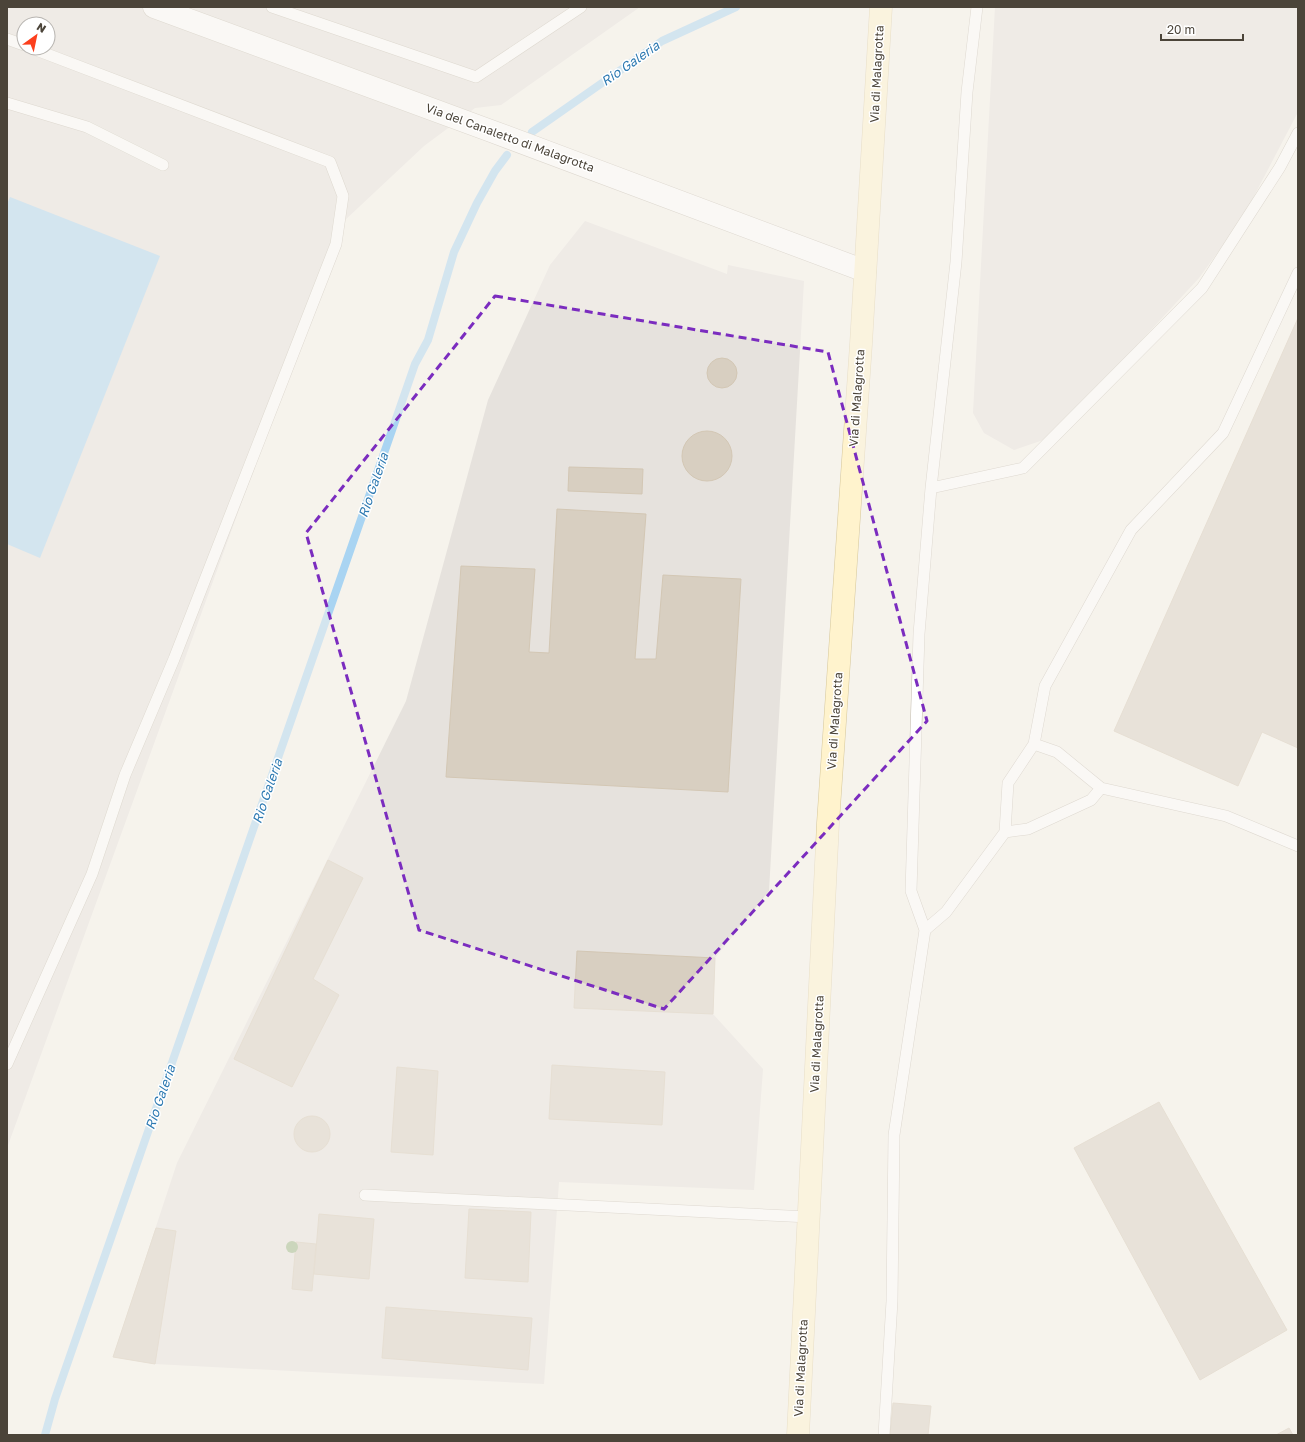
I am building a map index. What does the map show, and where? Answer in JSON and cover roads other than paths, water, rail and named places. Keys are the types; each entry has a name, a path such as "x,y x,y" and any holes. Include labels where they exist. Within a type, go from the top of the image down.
{"main road":[{"name":"Via di Malagrotta","path":"798,1435 828,823 881,7"}],"street":[{"name":"Via del Canaletto di Malagrotta","path":"154,7 865,271"}],"lane":[{"path":"272,7 476,78 580,7"},
{"path":"884,1435 892,1301 894,1135 925,930 911,891 919,634 932,488 956,262 967,92 977,7"},
{"path":"7,1064 92,874 125,775 174,659 336,244 342,196 330,162 52,56"},
{"path":"7,103 87,126 164,165"},
{"path":"932,488 1024,468 1202,288 1280,167 1298,133"},
{"path":"925,930 946,912 1005,832 1008,784 1034,744 1045,686 1131,530 1223,433 1298,273"},
{"path":"1034,744 1057,752 1101,788 1226,816 1298,846"},
{"path":"1005,832 1028,829 1035,826 1091,800 1101,788"},
{"path":"365,1195 809,1217"}],"water":[{"path":"10,197 160,256 40,558 7,544 7,204"}],"waterway":[{"name":"Rio Galeria","path":"532,132 662,41 736,7"},
{"name":"Rio Galeria","path":"45,1435 55,1399 415,364 428,340 454,252 477,203 495,171 507,155"}]}
